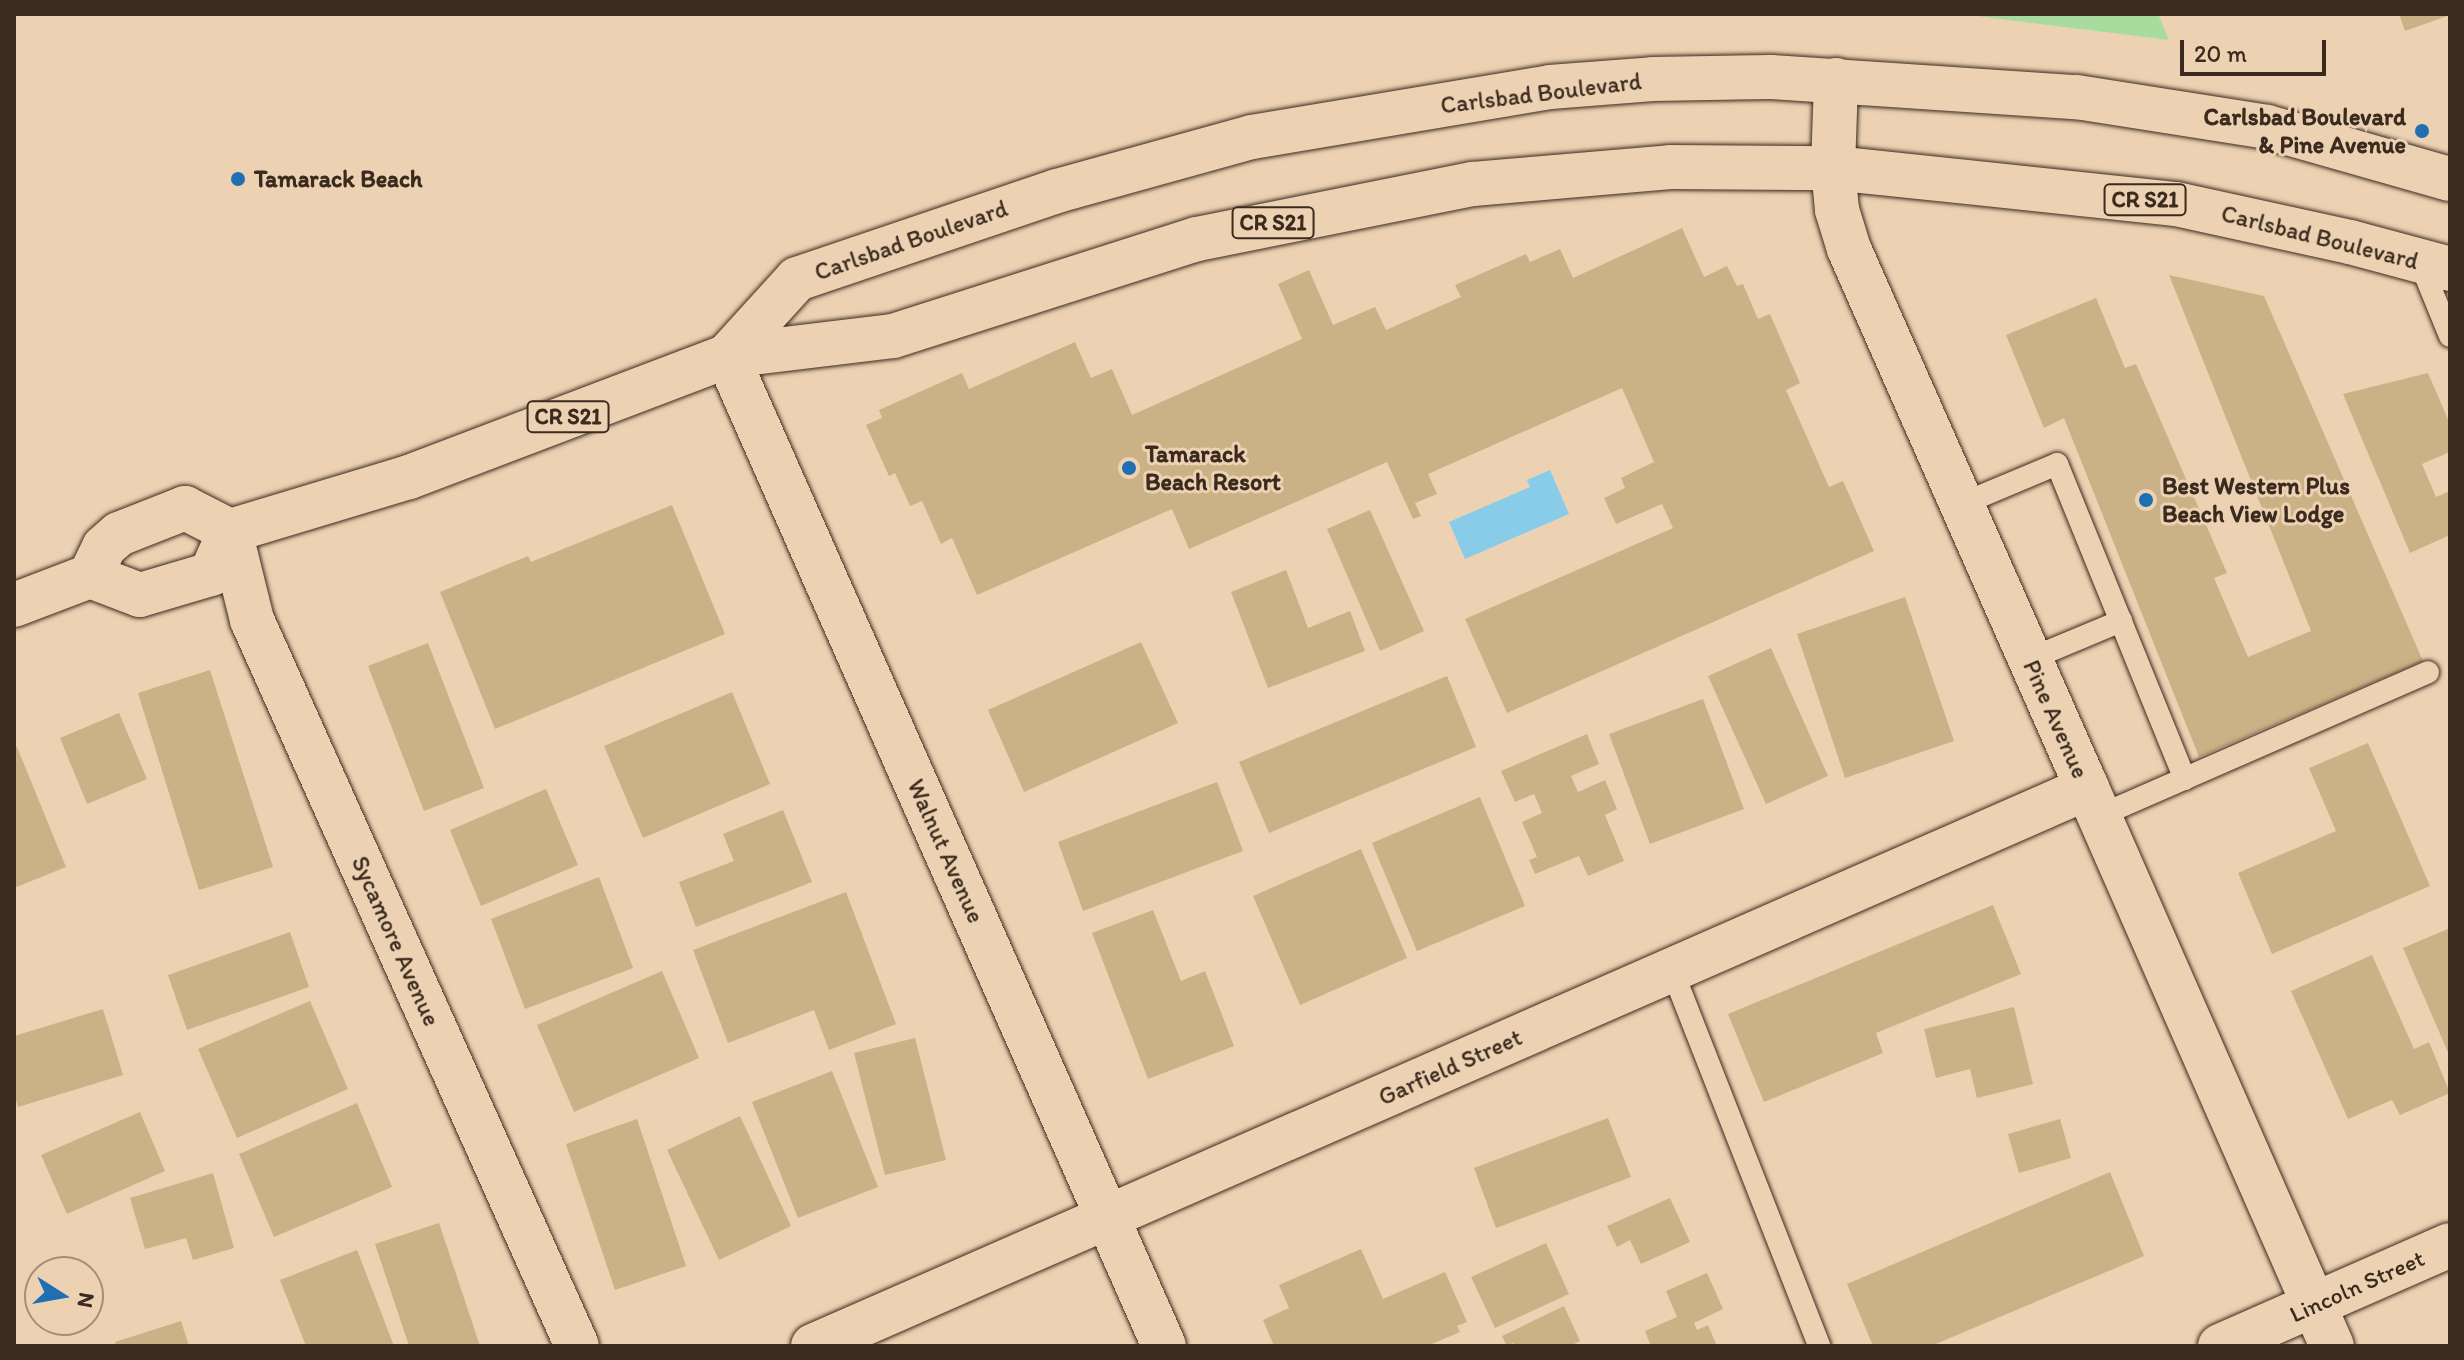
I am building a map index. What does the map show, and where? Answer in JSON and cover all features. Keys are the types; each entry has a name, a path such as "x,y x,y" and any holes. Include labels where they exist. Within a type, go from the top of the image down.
{"street":[{"name":"Carlsbad Boulevard","path":"727,356 797,279 1057,191 1252,137 1550,87 1653,79 1836,80 2002,90 2167,110 2267,127 2450,179"},
{"name":"Pine Avenue","path":"1836,80 1833,168 1837,210 1849,249 2332,1346"},
{"name":"Carlsbad Boulevard","path":"230,531 409,477 727,356 893,336 1197,239 1473,184 1670,167 1833,168 2176,204 2435,265"},
{"name":"Walnut Avenue","path":"727,356 1164,1346"},
{"path":"14,605 90,576 140,595 211,574 230,531 185,508 119,534 104,547 90,576"},
{"name":"Sycamore Avenue","path":"230,531 252,620 577,1346"},
{"name":"Garfield Street","path":"813,1346 1672,970 2093,802"},
{"name":"Lincoln Street","path":"2220,1346 2450,1245"}],"lane":[{"path":"2435,265 2450,336"},
{"path":"1962,504 2057,464 2185,779"},
{"path":"2030,659 2121,621"},
{"path":"2093,802 2185,779 2428,672"},
{"path":"1672,970 1819,1346"}],"green space":[{"path":"1961,14 2158,14 2169,40"}],"water":[{"path":"1550,470 1569,514 1465,559 1449,522 1530,487 1527,480"}],"building":[{"path":"2399,14 2450,14 2450,15 2405,31"},
{"name":"Tamarack Beach Resort","path":"1682,228 1704,277 1727,266 1737,286 1743,284 1758,319 1770,314 1800,383 1786,390 1829,487 1843,481 1874,551 1507,713 1465,619 1673,528 1662,504 1616,524 1604,498 1625,488 1621,478 1654,462 1622,388 1428,474 1437,494 1415,503 1421,516 1413,519 1387,462 1189,549 1172,509 977,595 952,538 941,544 922,501 910,506 895,473 889,476 866,425 882,418 879,410 962,373 969,389 1075,342 1091,378 1112,369 1132,415 1302,339 1278,284 1309,270 1333,325 1375,307 1386,330 1461,297 1455,285 1526,254 1530,262 1560,249 1573,278"},
{"name":"Best Western Plus Beach View Lodge","path":"2169,275 2264,296 2423,661 2199,757 2064,418 2044,428 2006,335 2096,298 2125,368 2136,364 2227,573 2214,578 2248,657 2311,631"},
{"path":"2428,373 2450,424 2450,452 2422,464 2436,497 2450,491 2450,535 2410,553 2343,394"},
{"path":"672,505 725,634 495,729 440,592 528,556 531,562"},
{"path":"1370,510 1424,631 1380,651 1327,529"},
{"path":"1286,570 1308,628 1350,611 1365,651 1268,688 1231,592"},
{"path":"1905,597 1954,741 1845,778 1797,634"},
{"path":"1141,642 1178,723 1024,792 988,710"},
{"path":"428,643 484,788 424,811 368,666"},
{"path":"1771,648 1828,776 1766,804 1708,676"},
{"path":"210,670 273,867 199,890 138,693"},
{"path":"1447,676 1476,747 1269,833 1239,762"},
{"path":"732,692 770,784 643,838 604,746"},
{"path":"1703,699 1744,809 1650,844 1609,734"},
{"path":"119,713 147,779 87,804 60,738"},
{"path":"1587,734 1599,764 1571,776 1578,792 1605,780 1617,809 1605,815 1624,861 1588,876 1579,856 1535,874 1529,860 1537,857 1522,822 1542,813 1534,794 1515,802 1501,771"},
{"path":"2368,743 2430,886 2272,954 2238,873 2336,831 2309,768"},
{"path":"17,747 66,867 14,888 14,749"},
{"path":"1217,782 1243,851 1083,911 1058,842"},
{"path":"546,789 578,865 481,906 450,830"},
{"path":"1480,797 1525,906 1417,951 1372,843"},
{"path":"783,810 812,882 696,927 679,882 734,861 723,834"},
{"path":"1361,849 1407,958 1300,1005 1253,896"},
{"path":"599,877 633,968 525,1009 491,919"},
{"path":"846,892 896,1024 829,1050 814,1010 728,1043 693,950"},
{"path":"1993,905 2021,974 1876,1033 1883,1053 1764,1102 1728,1014"},
{"path":"1153,910 1181,981 1205,971 1234,1046 1148,1079 1092,933"},
{"path":"2450,928 2450,1057 2403,948"},
{"path":"290,932 309,987 187,1030 168,975"},
{"path":"2372,955 2414,1049 2429,1042 2450,1093 2400,1115 2392,1100 2348,1119 2291,991"},
{"path":"662,971 699,1058 574,1112 537,1025"},
{"path":"310,1001 348,1089 237,1138 198,1049"},
{"path":"2014,1007 2033,1084 1977,1098 1970,1069 1936,1078 1924,1029"},
{"path":"103,1009 123,1075 18,1107 14,1093 14,1036"},
{"path":"915,1038 946,1160 885,1175 854,1053"},
{"path":"832,1071 878,1187 798,1218 752,1102"},
{"path":"357,1103 392,1187 274,1237 239,1154"},
{"path":"140,1112 165,1171 67,1214 41,1155"},
{"path":"740,1116 791,1226 719,1260 667,1150"},
{"path":"1608,1118 1631,1177 1496,1228 1474,1168"},
{"path":"637,1119 686,1266 615,1290 566,1144"},
{"path":"2060,1119 2071,1158 2019,1173 2008,1134"},
{"path":"2110,1172 2144,1256 1931,1346 1873,1346 1847,1284"},
{"path":"213,1173 234,1248 193,1260 186,1238 145,1249 130,1198"},
{"path":"1670,1198 1690,1242 1641,1264 1630,1240 1617,1247 1607,1226"},
{"path":"439,1223 480,1346 409,1346 375,1244"},
{"path":"1546,1243 1569,1294 1495,1328 1471,1277"},
{"path":"1361,1249 1383,1299 1445,1272 1467,1322 1457,1326 1460,1332 1427,1346 1274,1346 1263,1320 1289,1308 1279,1285"},
{"path":"357,1250 394,1346 306,1346 280,1280"},
{"path":"1707,1273 1723,1309 1694,1323 1697,1330 1708,1325 1717,1346 1651,1346 1645,1331 1677,1317 1666,1291"},
{"path":"1564,1306 1580,1341 1570,1346 1515,1346 1513,1343 1507,1346 1502,1336"},
{"path":"181,1321 189,1346 116,1346 115,1342"}],"place":[{"name":"Carlsbad Boulevard & Pine Avenue","path":"2422,131"},
{"name":"Tamarack Beach","path":"238,179"},
{"name":"Tamarack Beach Resort","path":"1129,468"},
{"name":"Best Western Plus Beach View Lodge","path":"2146,500"}]}
